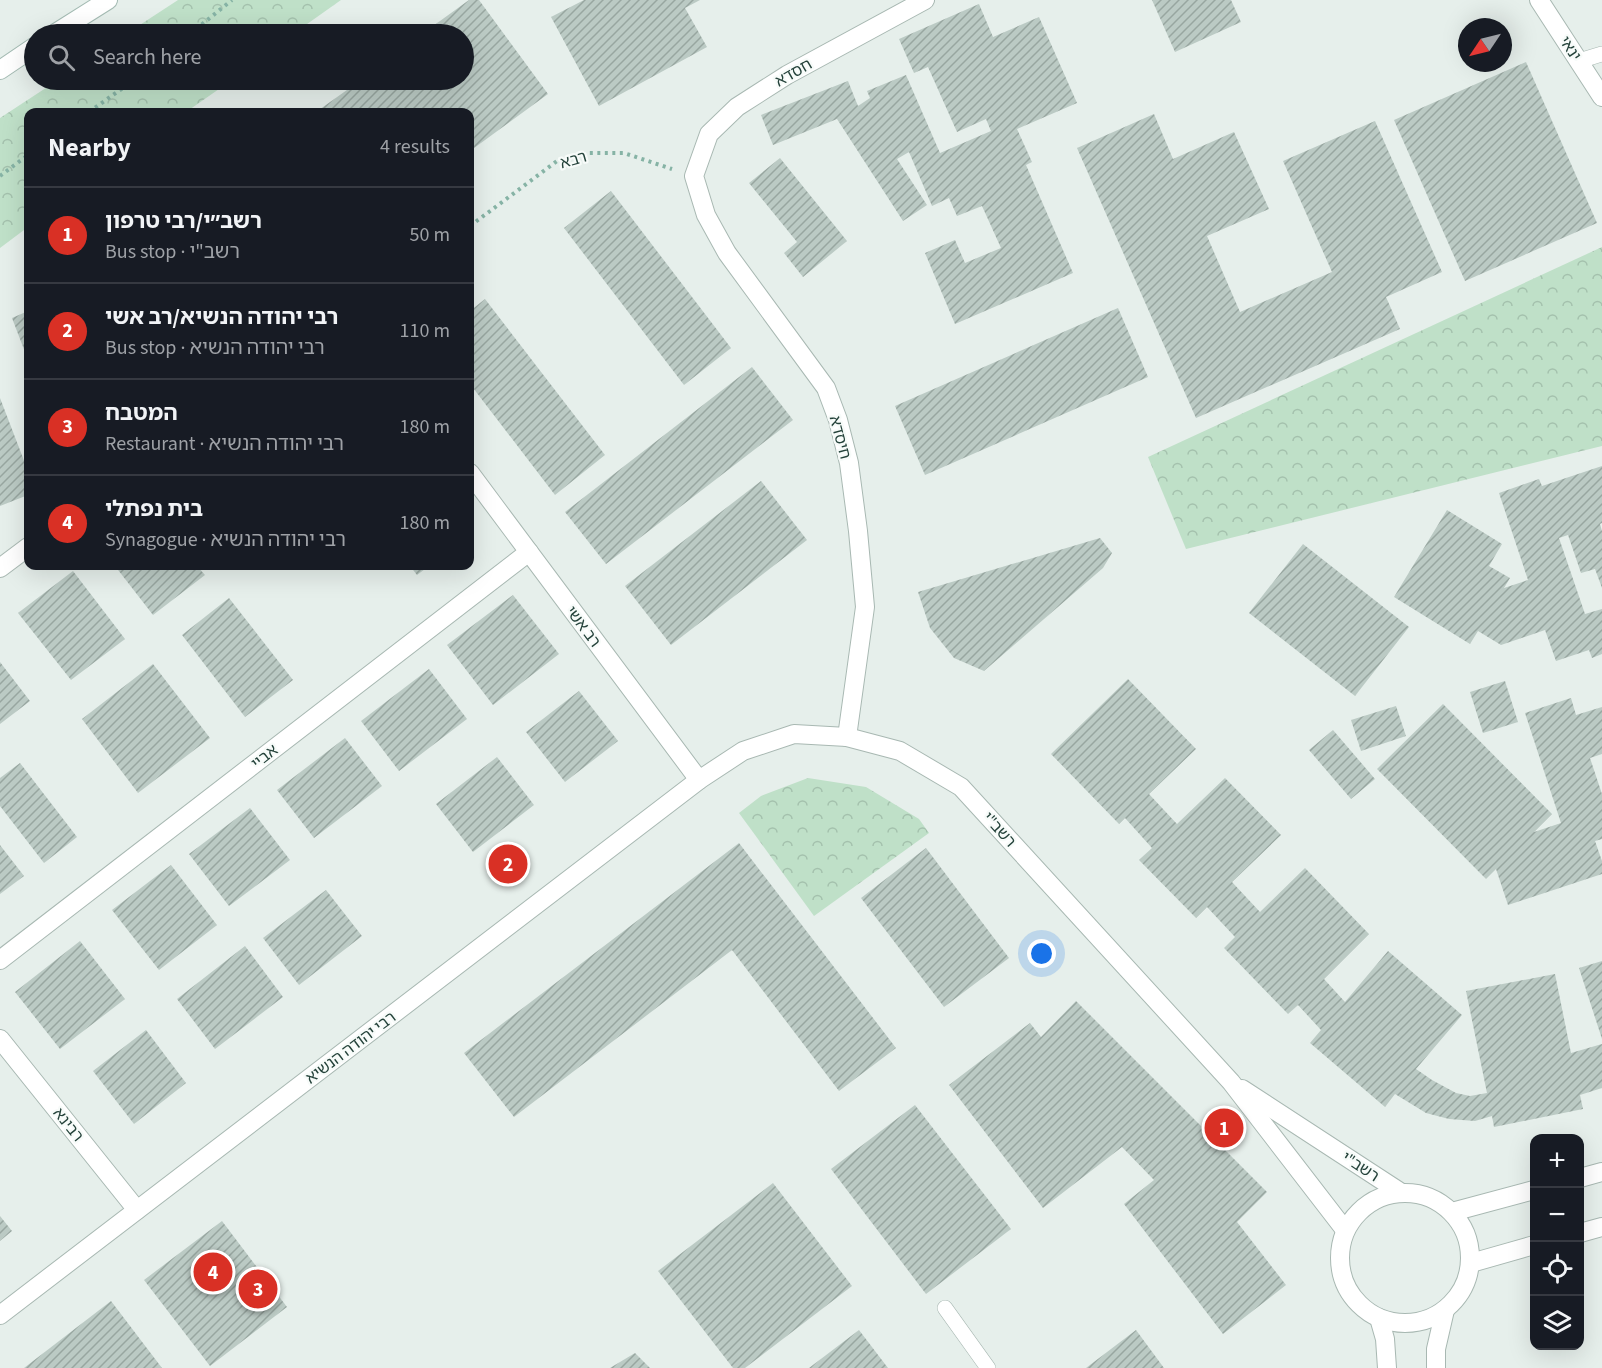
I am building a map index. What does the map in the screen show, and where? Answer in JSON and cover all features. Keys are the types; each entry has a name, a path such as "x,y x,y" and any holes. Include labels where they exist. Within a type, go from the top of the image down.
{"street":[{"path":"70,24 108,0"},
{"name":"חסדא","path":"694,176 709,134 737,107 787,75 925,0"},
{"name":"ינאי","path":"1539,0 1602,97"},
{"path":"0,70 24,54"},
{"name":"חיסדא","path":"694,176 706,215 727,253 826,388 838,420 849,463 865,607 847,737"},
{"name":"רב אשי","path":"474,478 699,780"},
{"path":"0,568 24,550"},
{"name":"אביי","path":"0,960 529,552"},
{"name":"רשב\"י","path":"699,780 743,751 795,734 847,737 900,751 961,787 1230,1082 1345,1230"},
{"name":"רבי יהודה הנשיא","path":"0,1315 699,780"},
{"name":"רבינא","path":"0,1039 137,1210"},
{"name":"רשב\"י","path":"1230,1082 1400,1192"},
{"path":"1584,1177 1602,1172"},
{"path":"1452,1212 1530,1191"},
{"path":"1400,1192 1419,1194 1436,1200 1452,1212 1463,1226 1469,1244 1471,1263 1467,1281 1458,1297 1445,1310 1415,1323 1396,1323 1379,1318 1362,1306 1349,1291 1341,1271 1340,1251 1345,1230 1354,1216 1367,1204 1383,1196 1400,1192"},
{"path":"1584,1232 1602,1227"},
{"path":"1471,1263 1530,1246"},
{"path":"1436,1368 1436,1349 1445,1310"},
{"path":"1379,1318 1385,1339 1388,1368"}],"lane":[{"path":"1579,61 1602,54"},
{"path":"945,1308 988,1368"}],"path":[{"path":"202,24 232,0"},
{"path":"94,108 120,90"},
{"name":"רבא","path":"474,223 557,161 586,153 624,153 694,176"},
{"path":"0,176 24,158"}],"green space":[{"path":"178,0 341,0 307,24 141,24"},
{"path":"43,90 218,90 192,108 24,108 24,230 0,248 0,118"},
{"path":"1602,247 1602,446 1186,549 1148,457"},
{"path":"808,778 866,787 919,819 929,833 814,916 739,813 761,796"}],"building":[{"path":"469,0 479,0 548,94 474,148 474,108 322,108 347,90 474,90 474,24 436,24"},
{"path":"584,0 700,0 685,8 707,47 599,106 551,17"},
{"path":"1152,0 1231,0 1241,22 1175,52"},
{"path":"979,4 993,37 1039,17 1077,103 1017,129 1032,162 1026,165 1073,273 955,324 925,253 955,240 965,263 1001,248 982,206 957,216 949,198 932,206 909,152 897,159 927,205 903,221 837,119 773,145 761,115 848,81 858,106 870,98 867,91 906,75 940,153 991,131 986,119 957,132 928,67 914,73 899,39"},
{"path":"1526,62 1597,223 1465,281 1394,120 1503,72 1512,72 1512,68"},
{"path":"1154,114 1173,159 1234,132 1269,209 1207,236 1240,312 1332,272 1283,161 1375,121 1442,272 1386,297 1400,329 1196,418 1077,148"},
{"path":"780,158 847,241 803,277 784,253 797,242 749,183"},
{"path":"611,191 731,348 684,385 564,228"},
{"path":"485,299 605,455 555,495 474,389 474,308"},
{"path":"1118,308 1148,377 925,475 895,406"},
{"path":"24,313 24,350 12,318"},
{"path":"752,367 793,420 606,564 565,512"},
{"path":"0,398 24,461 24,497 0,506"},
{"path":"1602,466 1602,523 1600,524 1602,588 1595,569 1581,573 1568,535 1559,538 1585,614 1602,609 1602,654 1592,658 1589,650 1556,661 1545,630 1501,645 1478,631 1470,644 1394,597 1447,510 1502,544 1489,566 1510,578 1504,588 1528,580 1499,493 1539,479 1542,486"},
{"path":"761,481 807,540 671,645 625,586"},
{"path":"1100,538 1112,553 1103,568 984,671 954,658 930,628 918,592"},
{"path":"1303,544 1409,627 1355,696 1249,613"},
{"path":"118,570 201,570 205,575 153,615"},
{"path":"413,570 424,570 417,575"},
{"path":"73,571 125,639 71,680 18,613"},
{"path":"513,595 559,654 493,705 447,645"},
{"path":"229,598 293,680 245,717 182,635"},
{"path":"0,662 30,701 0,724"},
{"path":"153,664 210,738 138,793 82,719"},
{"path":"429,669 467,719 399,771 361,721"},
{"path":"1128,679 1196,749 1149,794 1177,824 1225,778 1281,835 1232,882 1260,912 1305,868 1369,934 1324,979 1345,1002 1388,951 1462,1015 1416,1069 1456,1093 1470,1096 1487,1093 1466,991 1555,974 1571,1053 1602,1044 1602,1088 1580,1095 1583,1109 1494,1127 1492,1116 1475,1121 1449,1119 1426,1113 1395,1094 1385,1107 1310,1043 1321,1030 1298,1005 1288,1014 1224,948 1235,937 1207,907 1196,918 1139,860 1152,848 1125,818 1119,824 1051,754"},
{"path":"1505,681 1518,722 1483,733 1470,692"},
{"path":"579,691 618,741 565,782 526,732"},
{"path":"1571,698 1576,715 1602,707 1602,754 1590,758 1602,794 1602,839 1595,841 1602,861 1602,874 1508,905 1496,869 1486,879 1377,769 1443,704 1552,814 1534,832 1561,823 1525,713"},
{"path":"1396,706 1406,736 1361,751 1351,720"},
{"path":"1333,730 1375,779 1351,799 1309,750"},
{"path":"345,738 382,786 314,838 277,790"},
{"path":"497,757 534,805 473,852 436,804"},
{"path":"20,763 77,837 44,863 0,806 0,778"},
{"path":"250,808 290,860 229,906 189,854"},
{"path":"739,843 896,1048 839,1091 732,950 514,1117 464,1053"},
{"path":"0,845 24,876 0,894"},
{"path":"926,848 1009,958 944,1007 861,898"},
{"path":"171,865 217,925 159,970 112,910"},
{"path":"326,890 362,936 299,985 263,938"},
{"path":"80,941 125,999 60,1049 15,992"},
{"path":"245,946 283,997 215,1049 177,999"},
{"path":"1602,961 1602,1039 1579,968"},
{"path":"1076,1001 1267,1192 1237,1222 1286,1285 1223,1334 1124,1204 1154,1180 1122,1147 1043,1208 949,1085 1030,1023 1041,1037"},
{"path":"146,1030 186,1083 134,1124 93,1071"},
{"path":"915,1105 1011,1229 926,1294 831,1169"},
{"path":"773,1183 852,1286 745,1368 733,1368 658,1271"},
{"path":"0,1216 12,1231 0,1241"},
{"path":"222,1221 287,1307 210,1366 144,1280"},
{"path":"111,1301 162,1368 24,1368"},
{"path":"859,1330 888,1368 809,1368"},
{"path":"1136,1330 1164,1368 1086,1368"},
{"path":"635,1353 650,1368 610,1368"}],"place":[{"name":"רבי יהודה הנשיא/רב אשי","path":"508,864"},
{"name":"רשב״י/רבי טרפון","path":"1224,1128"},
{"name":"בית נפתלי","path":"213,1272"},
{"name":"המטבח","path":"258,1289"}]}
